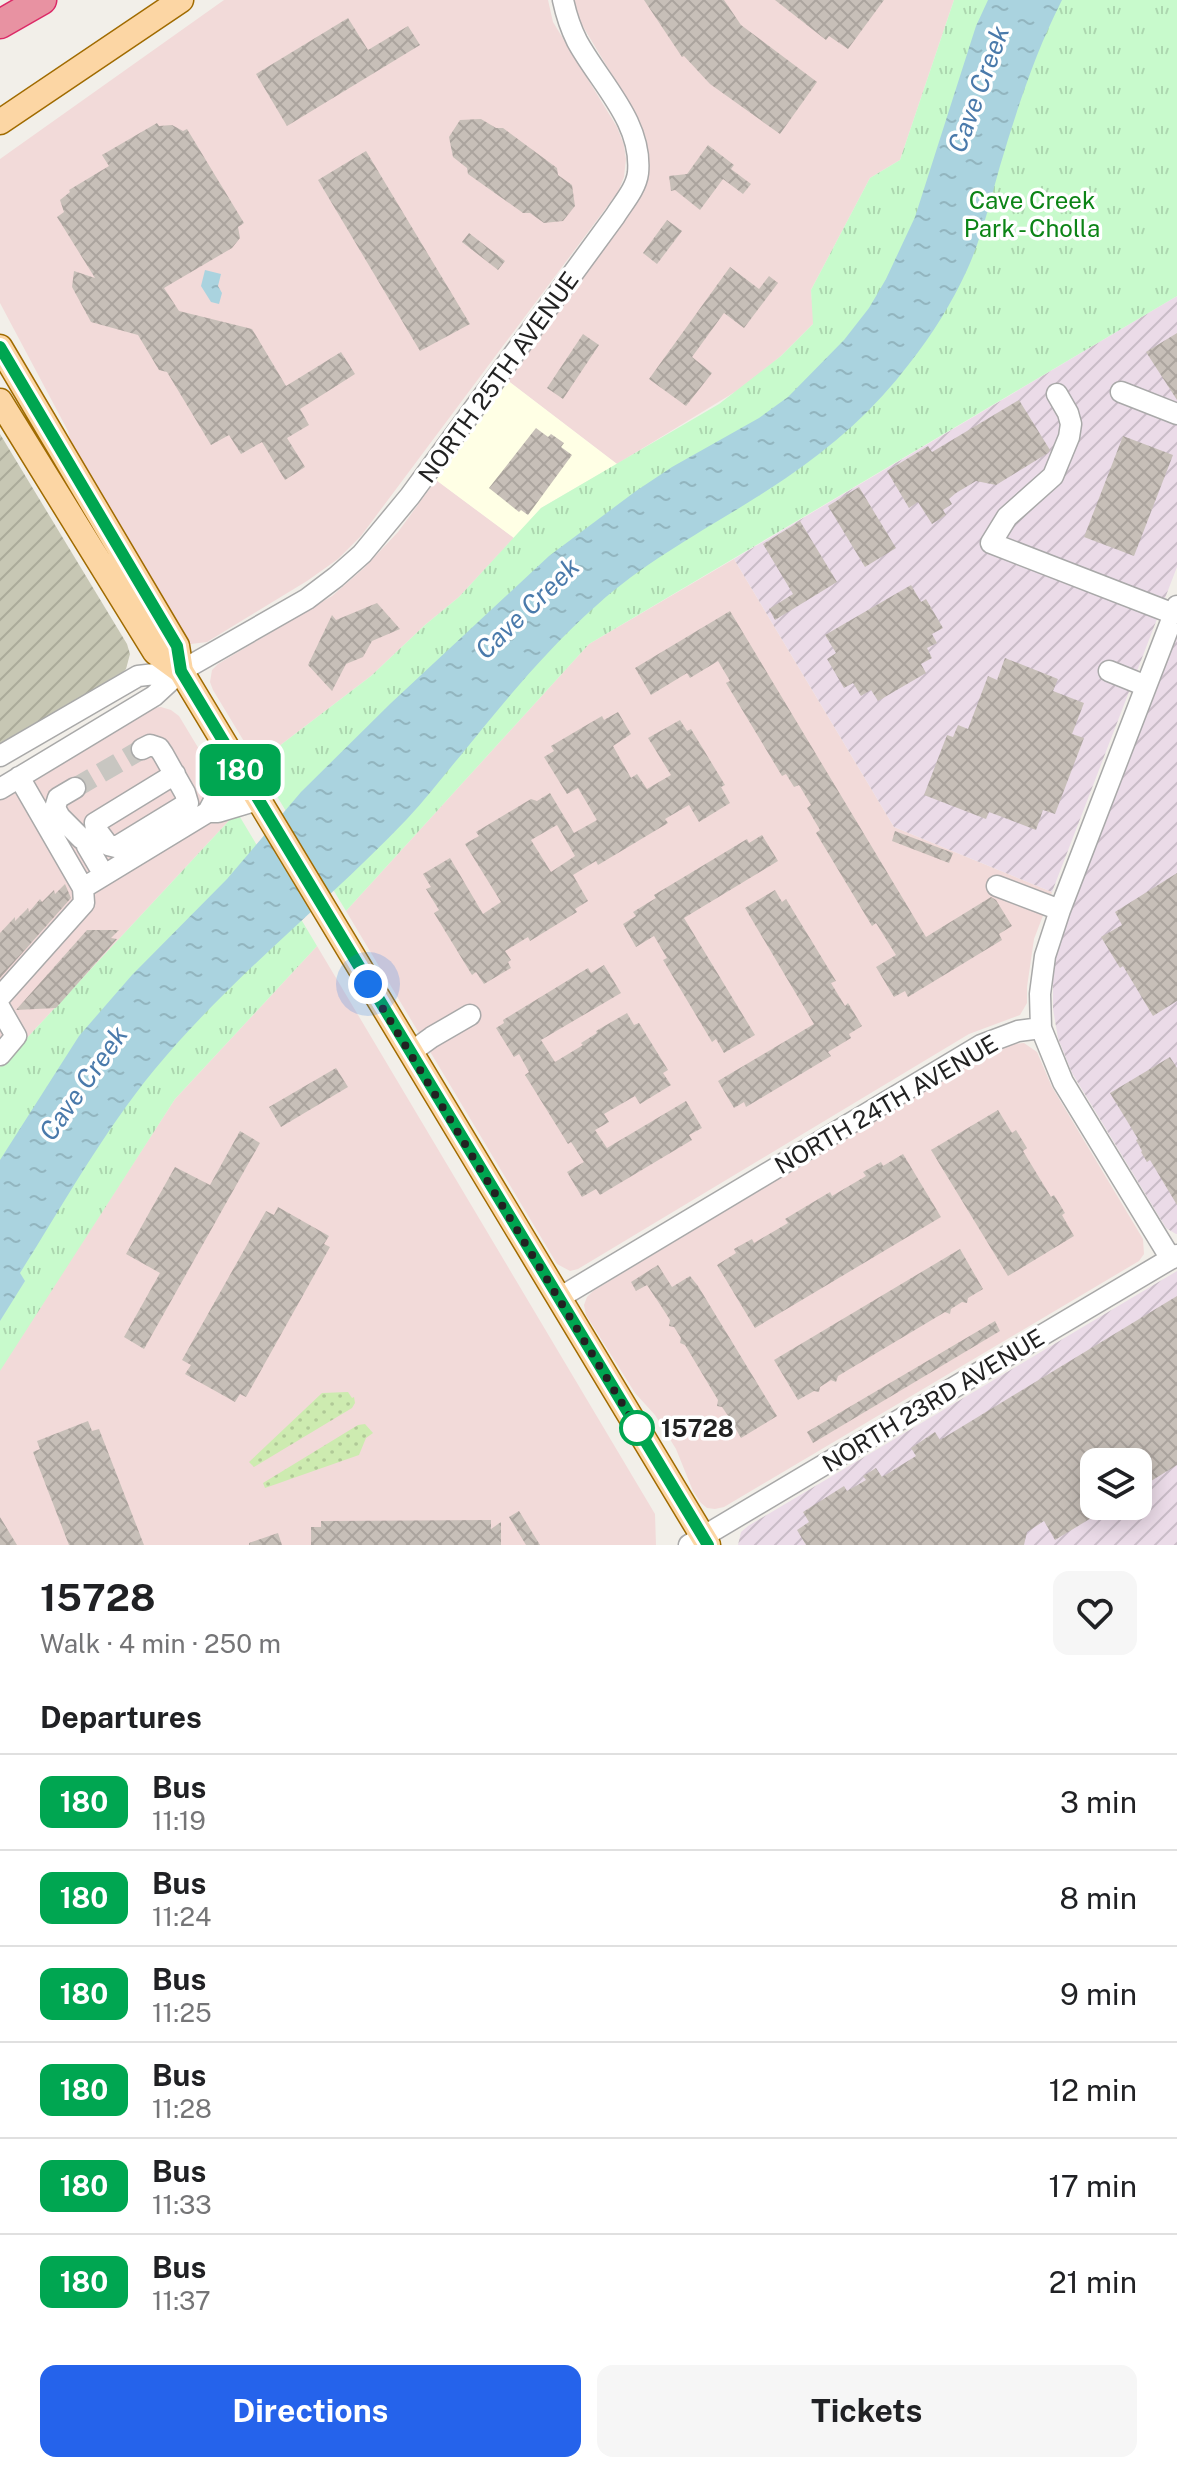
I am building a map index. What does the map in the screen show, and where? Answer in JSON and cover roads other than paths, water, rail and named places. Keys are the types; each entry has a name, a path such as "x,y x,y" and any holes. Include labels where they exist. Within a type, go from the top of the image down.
{"highway":[{"path":"0,8 13,0"},
{"path":"0,24 42,0"}],"main road":[{"path":"0,122 181,0"},
{"path":"0,347 177,646 181,671 559,1298 700,1542"},
{"path":"0,401 155,652 181,671"}],"street":[{"name":"NORTH 25TH AVENUE","path":"0,789 154,696 181,671 307,599 336,577 362,554 395,516 489,390 633,187 638,173 637,154 628,122 577,41 567,20 563,0"},
{"path":"1121,392 1177,414"},
{"path":"1057,394 1071,424 1053,476 1007,517 991,543 1175,610 1045,956 1040,994 1041,1028 1063,1082 1174,1257"},
{"name":"NORTH 25TH AVENUE","path":"0,756 138,676 181,671"},
{"path":"1109,671 1146,686"},
{"path":"0,997 84,903 99,878 162,830 188,803 159,748 150,745 142,749"},
{"path":"208,812 235,761"},
{"path":"175,774 95,823 103,839 112,847 208,812 262,808"},
{"path":"19,777 99,878"},
{"path":"75,788 55,802 57,814 85,843 99,878"},
{"path":"997,886 1060,910"},
{"path":"0,1008 16,1036 0,1055"},
{"path":"410,1053 470,1015"},
{"name":"NORTH 24TH AVENUE","path":"559,1298 981,1045 1018,1031 1041,1028"},
{"name":"NORTH 23RD AVENUE","path":"700,1542 1174,1257"}],"water":[{"name":"Cave Creek","path":"988,0 1062,0 1020,102 972,257 948,307 917,353 868,411 820,453 762,494 642,569 578,622 526,677 407,819 214,1004 155,1069 101,1143 20,1273 25,1281 0,1321 0,1160 79,1036 132,975 227,879 301,792 391,703 549,556 672,467 759,418 788,397 844,340 869,308 886,279 915,217 976,26"},
{"path":"205,270 221,274 219,304 211,302 201,286"}],"tunnel":[{"path":"75,788 142,749"}],"place":[{"name":"15728","path":"637,1428"}],"park label":[{"name":"Cave Creek Park - Cholla","path":"1032,214"}]}
